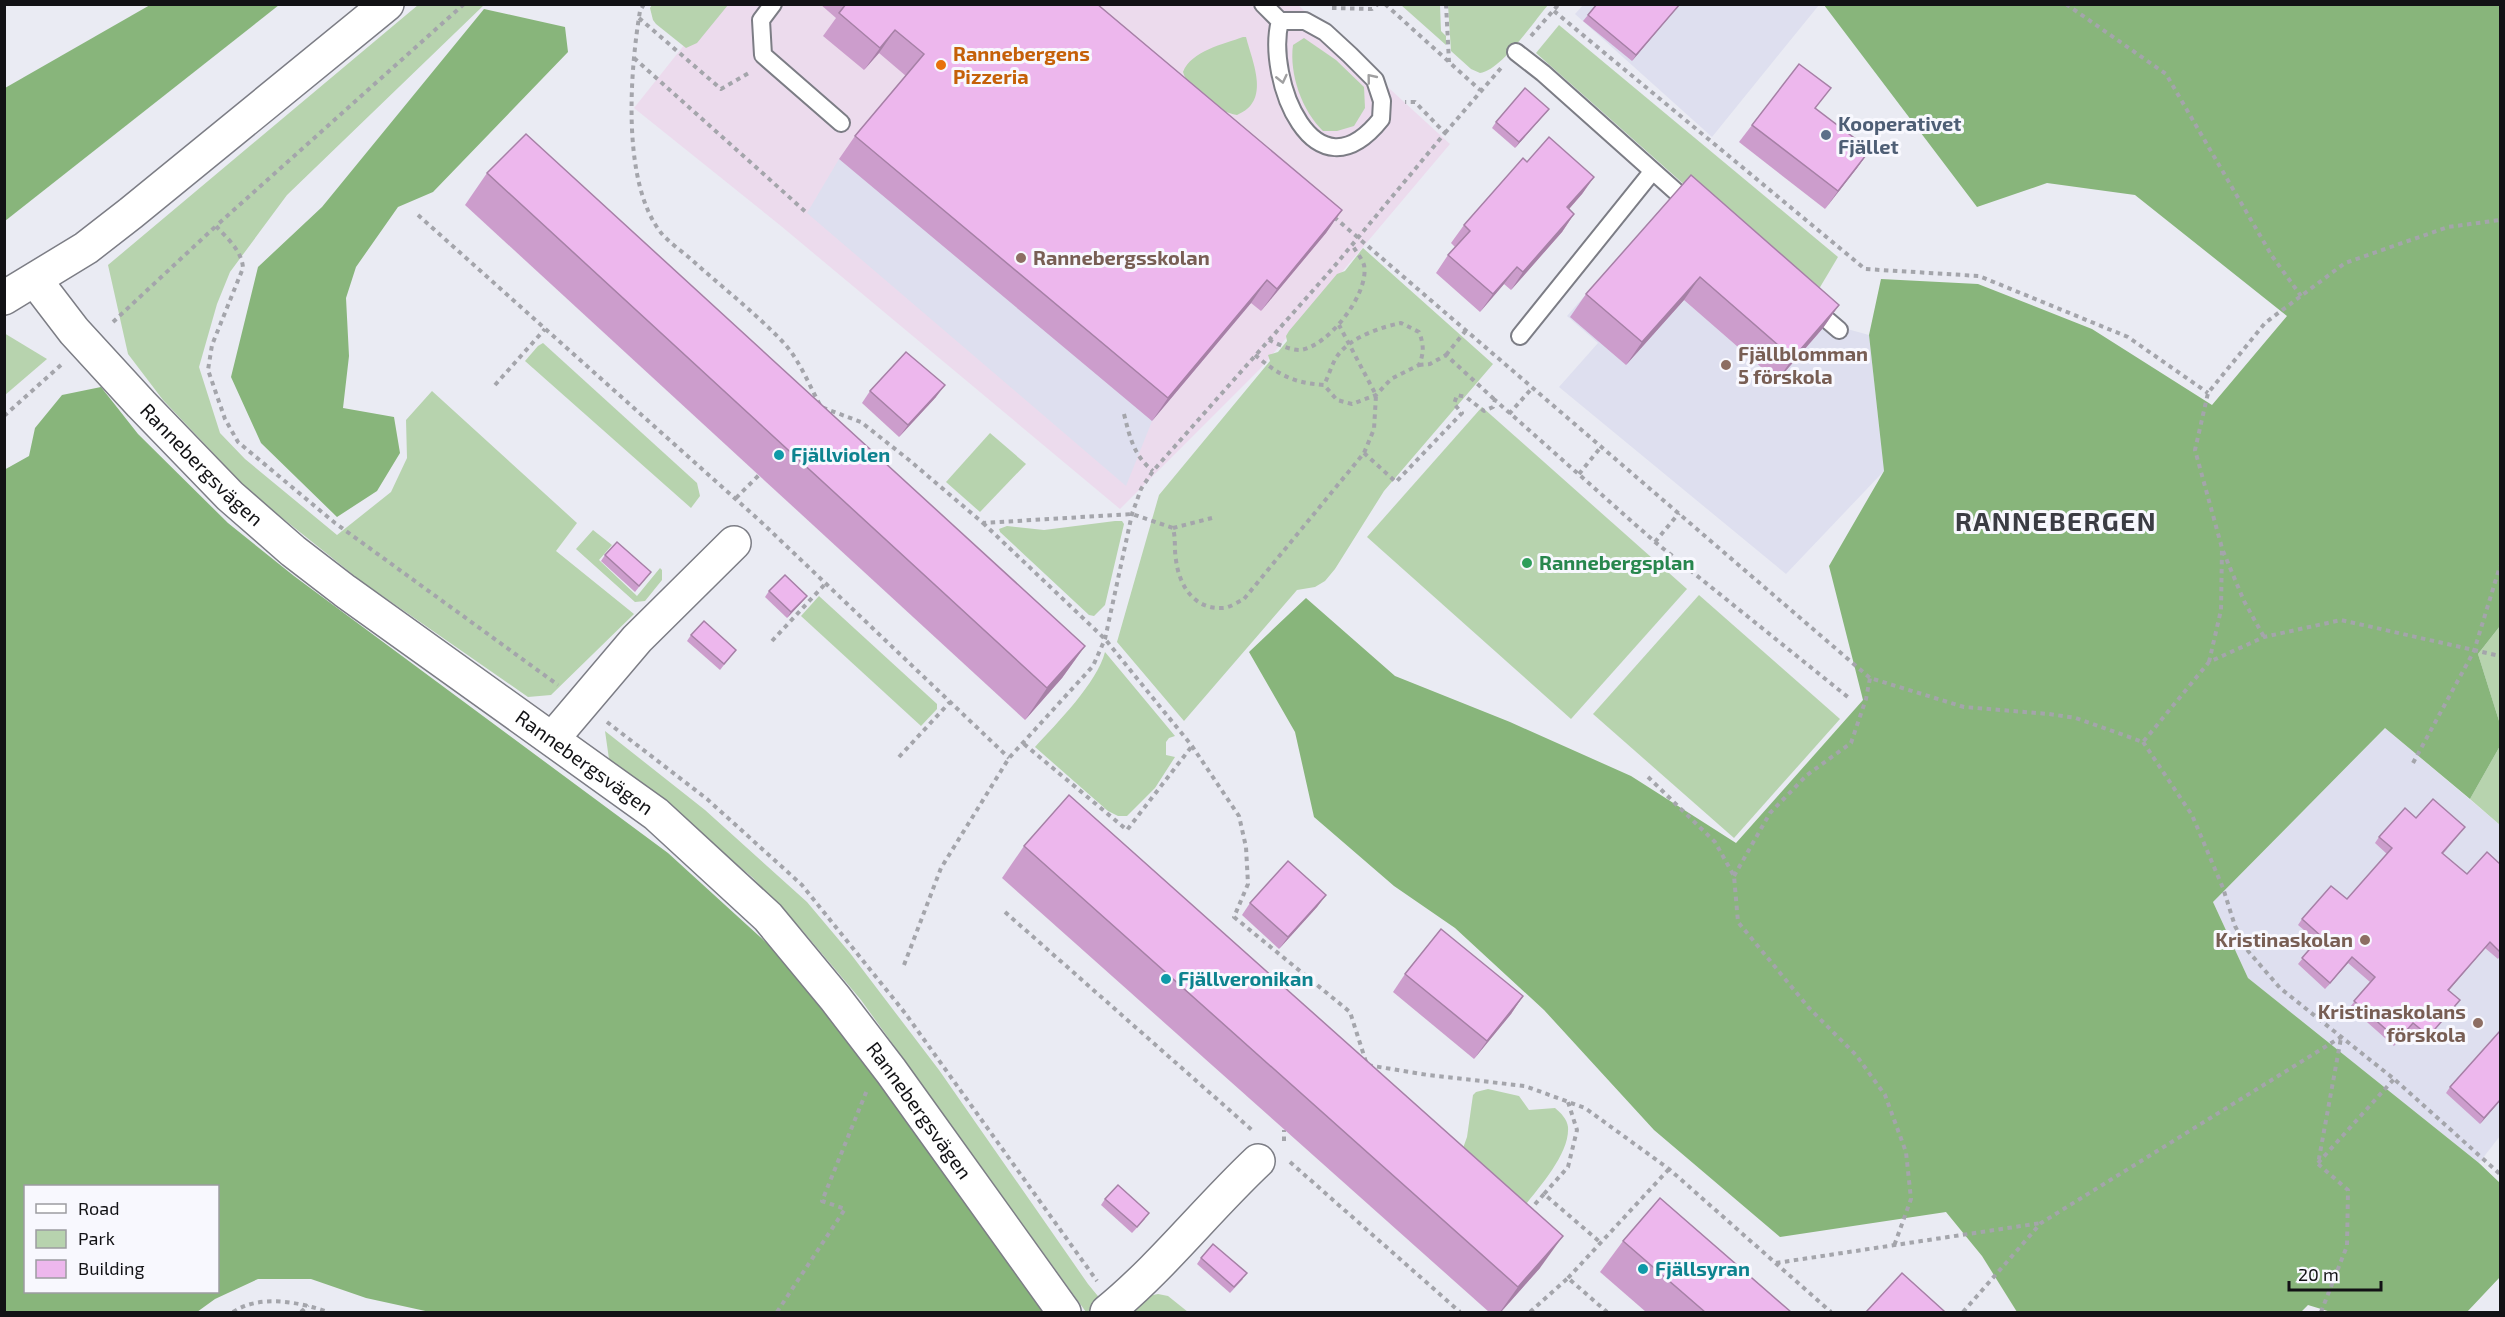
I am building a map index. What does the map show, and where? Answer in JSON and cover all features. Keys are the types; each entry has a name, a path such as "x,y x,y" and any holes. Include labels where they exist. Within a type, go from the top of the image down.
{"street":[{"path":"4,298 86,248 387,4"},
{"name":"Rannebergsvägen","path":"34,280 68,324 141,404 248,512 293,551 345,591 656,814 768,918 835,998 891,1071 1064,1312"},
{"path":"553,738 637,639 734,543"},
{"path":"1107,1312 1162,1262 1265,1150"}],"lane":[{"path":"773,4 761,20 763,55 841,123"},
{"path":"1263,4 1280,21 1305,21 1325,32 1375,80 1382,101 1381,119 1359,142 1340,149 1322,145 1309,136 1297,119 1283,85 1275,46 1280,21"},
{"path":"1516,52 1543,73 1652,172 1706,217"},
{"path":"1520,336 1652,172"},
{"path":"1803,300 1839,330"}],"path":[{"path":"113,322 216,226 464,4"},
{"path":"644,4 639,18 633,58 631,102 637,170 646,204 662,233 783,342 802,370 821,407 861,422 909,460 983,523 1105,639 1192,746 1239,816 1246,847 1248,884 1234,917 1350,1012 1367,1065"},
{"path":"1305,21 1328,8 1372,9 1378,4"},
{"path":"1385,4 1480,90"},
{"path":"1446,4 1449,62"},
{"path":"2066,4 2166,75 2272,256 2301,296"},
{"path":"1554,11 1865,269 1979,276 2128,337 2208,393"},
{"path":"639,18 721,89 770,61"},
{"path":"633,58 807,213"},
{"path":"904,965 941,868 1009,758 1093,666 1105,639 1132,514 1141,489 1153,471 1353,245 1445,133 1415,102 1382,101"},
{"path":"1330,213 1870,678 1964,707 2076,718 2143,742 2192,815 2223,888 2235,926 2248,951 2280,988 2394,1079 2500,1174"},
{"path":"417,215 736,498 1009,758"},
{"path":"2264,637 2244,601 2222,548 2195,450 2208,393 2265,323 2345,263 2448,227 2500,220"},
{"path":"216,226 235,247 242,260 243,268 212,345 208,370 225,419 238,442 335,523"},
{"path":"1269,340 1291,349 1307,348 1339,325 1355,302 1364,280 1364,265 1353,245"},
{"path":"1324,385 1338,355 1350,343 1376,330 1401,323 1419,332 1424,355 1419,365"},
{"path":"1173,528 1179,578 1190,597 1204,606 1224,608 1244,599 1364,453 1374,429 1376,395 1339,325"},
{"path":"495,385 545,329"},
{"path":"1255,355 1286,377 1305,384 1324,385 1337,400 1352,404 1376,395 1391,379 1419,365 1430,364 1446,355 1467,329"},
{"path":"1446,355 1509,414 1655,542 1849,698"},
{"path":"4,416 62,363"},
{"path":"1509,414 1533,387"},
{"path":"1364,453 1396,482 1462,414 1454,404 1457,395 1466,397 1484,411 1493,407 1495,400"},
{"path":"815,414 821,407"},
{"path":"1124,414 1133,449 1142,462 1153,471"},
{"path":"1579,474 1601,447"},
{"path":"736,498 759,475"},
{"path":"1655,542 1679,513"},
{"path":"983,523 1132,514 1173,528 1212,518"},
{"path":"2209,662 2221,610 2222,548"},
{"path":"2413,763 2474,651 2500,566"},
{"path":"772,641 826,583"},
{"path":"2143,742 2209,662 2264,637 2341,620 2500,657"},
{"path":"1734,876 1770,813 1807,775 1851,743 1866,699 1870,678"},
{"path":"899,757 950,702"},
{"path":"1024,744 1127,830 1192,746"},
{"path":"1648,777 1715,842 1734,876 1738,922 1809,1008 1856,1055 1885,1095 1906,1152 1911,1199 1894,1246"},
{"path":"1005,912 1265,1150 1460,1312"},
{"path":"2318,1164 2341,1037"},
{"path":"1963,1312 2041,1223 2341,1037"},
{"path":"1358,1069 1367,1065 1428,1075 1526,1086 1586,1107 1669,1169 1831,1312"},
{"path":"2318,1164 2394,1079"},
{"path":"777,1312 845,1209 822,1201 866,1092"},
{"path":"1524,1217 1568,1167 1577,1130 1568,1101"},
{"path":"2318,1164 2348,1190 2346,1246 2321,1312"},
{"path":"1530,1312 1568,1278 1669,1169"},
{"path":"1544,1194 1601,1243"},
{"path":"1775,1263 2041,1223"},
{"path":"1568,1278 1607,1312"},
{"path":"233,1312 239,1308 277,1300 308,1305 328,1312"},
{"path":"301,1312 308,1305"}],"shaded area":[{"path":"1297,4 1450,144 1260,369 1120,509 781,226 634,108 716,5"},
{"path":"1584,4 1819,5 1712,137 1575,14"},
{"name":"Rannebergsskolan","path":"908,77 1251,303 1152,421 1126,486 807,213 839,159"},
{"name":"Fjällblomman 5 förskola","path":"1674,194 1829,324 1869,335 1884,471 1786,574 1559,387 1598,343 1567,316"},
{"name":"Kristinaskolan","path":"2385,728 2500,825 2500,1136 2479,1163 2248,978 2213,902"}],"green space":[{"path":"652,4 728,5 697,43 686,48 656,24 650,8"},
{"path":"150,5 279,5 5,221 5,88"},
{"path":"418,5 484,5 287,195 230,272 217,304 199,367 220,433 245,459 337,535 391,492 407,458 406,420 432,391 577,523 556,551 634,614 551,695 528,697 361,581 251,493 163,400 128,354 108,265"},
{"path":"1401,5 1440,5 1441,31 1446,36 1446,45"},
{"path":"1448,5 1548,5 1498,64 1480,73 1471,69 1451,51"},
{"path":"1824,5 2500,5 2500,626 2478,654 2500,724 2500,746 2470,799 2385,728 2213,902 2248,978 2479,1163 2500,1183 2500,1277 2467,1312 2331,1312 2308,1305 2301,1312 2017,1312 1982,1256 1946,1212 1780,1237 1654,1130 1544,1010 1455,928 1394,886 1314,817 1295,732 1249,652 1306,598 1395,676 1510,722 1631,776 1736,843 1863,700 1829,566 1884,471 1869,335 1881,279 1978,284 2092,329 2212,405 2287,316 2135,195 2047,183 1977,207"},
{"path":"484,9 565,27 568,52 433,192 398,207 356,267 346,298 349,356 343,408 394,417 400,453 377,491 337,517 261,443 231,377 258,267 322,207"},
{"path":"1559,25 1838,257 1813,299 1536,53"},
{"path":"1246,37 1255,70 1257,91 1254,101 1237,115 1221,110 1205,100 1191,87 1183,72 1187,65 1200,54"},
{"path":"1304,38 1336,60 1364,87 1365,108 1354,126 1337,131 1323,131 1303,103 1295,80 1292,56 1293,45"},
{"path":"1363,248 1493,364 1384,491 1325,581 1315,587 1297,590 1184,721 1117,642 1159,495 1270,361 1268,355 1278,352 1287,341 1286,336 1289,331 1337,274 1345,271"},
{"path":"4,333 47,359 5,395 4,395"},
{"path":"543,343 697,483 700,496 691,508 525,361"},
{"path":"101,387 138,434 228,523 294,576 668,853 837,1007 1050,1312 430,1312 366,1298 311,1279 258,1279 215,1299 197,1312 5,1312 4,470 29,456 35,428 62,395"},
{"name":"Rannebergsplan","path":"1482,407 1687,589 1571,719 1367,537"},
{"path":"990,433 1026,464 980,512 946,482"},
{"path":"1122,521 1124,524 1105,605 1094,616 1089,615 999,529 1007,526 1044,530"},
{"path":"593,530 612,545 599,560 637,596 660,568 662,570 662,580 645,601 635,602 576,549"},
{"path":"1699,595 1840,719 1734,838 1593,714"},
{"path":"819,596 937,704 937,709 921,726 801,616"},
{"path":"2500,626 2500,724 2478,654"},
{"path":"1105,652 1175,736 1166,742 1166,755 1175,757 1155,788 1127,816 1118,816 1108,811 1035,747 1065,715 1094,677"},
{"path":"605,731 705,810 807,902 850,953 939,1070 1088,1284 1111,1312 1086,1312 861,1000 802,930 753,878 609,759"},
{"path":"2500,746 2500,825 2470,799"},
{"path":"1488,1089 1519,1096 1529,1110 1555,1108 1563,1116 1568,1127 1564,1149 1558,1160 1520,1212 1454,1173 1467,1137 1473,1095"},
{"path":"1158,1294 1168,1296 1188,1312 1133,1312 1148,1296"}],"building":[{"path":"846,4 1097,4 1342,210 1277,289 1267,280 1168,398 855,136 924,54 895,30 880,48 839,13"},
{"path":"1597,4 1680,4 1636,55 1588,15"},
{"name":"Kooperativet Fjället","path":"1799,64 1831,88 1815,108 1870,150 1838,191 1752,125"},
{"path":"1525,88 1549,109 1519,142 1496,122"},
{"path":"526,134 1085,646 1047,688 487,173"},
{"path":"1549,137 1594,177 1567,207 1574,214 1523,272 1517,267 1493,294 1448,255 1470,231 1464,225 1523,158 1527,162"},
{"path":"1691,175 1839,305 1793,358 1700,277 1642,342 1586,294"},
{"path":"906,352 945,385 908,425 870,391"},
{"path":"617,542 651,572 639,586 605,555"},
{"path":"785,575 807,596 791,612 769,591"},
{"path":"704,621 736,650 724,664 691,635"},
{"path":"1069,795 1563,1236 1518,1287 1024,846"},
{"path":"2433,799 2465,827 2442,853 2467,874 2487,852 2500,864 2500,952 2490,942 2448,990 2460,1000 2429,1036 2413,1023 2398,1040 2354,1001 2375,977 2352,957 2330,983 2302,958 2321,936 2302,919 2331,886 2347,899 2392,848 2379,837 2405,808 2416,818"},
{"path":"1288,861 1326,895 1288,937 1250,903"},
{"path":"1441,929 1523,996 1487,1041 1405,974"},
{"path":"2500,1031 2500,1100 2484,1118 2450,1087"},
{"path":"1118,1185 1149,1213 1137,1227 1105,1199"},
{"path":"1660,1198 1791,1312 1705,1312 1623,1241"},
{"path":"1213,1244 1247,1273 1234,1287 1201,1258"},
{"path":"1902,1273 1944,1311 1866,1312"}],"place":[{"name":"Rannebergens Pizzeria","path":"941,65"},
{"name":"Kooperativet Fjället","path":"1826,135"},
{"name":"Rannebergsskolan","path":"1021,258"},
{"name":"Fjällblomman 5 förskola","path":"1726,365"},
{"name":"Fjällviolen","path":"779,455"},
{"name":"Rannebergsplan","path":"1527,563"},
{"name":"Kristinaskolan","path":"2365,940"},
{"name":"Fjällveronikan","path":"1166,979"},
{"name":"Kristinaskolans förskola","path":"2478,1023"},
{"name":"Fjällsyran","path":"1643,1269"}],"district":[{"name":"RANNEBERGEN","path":"2056,522"}]}
